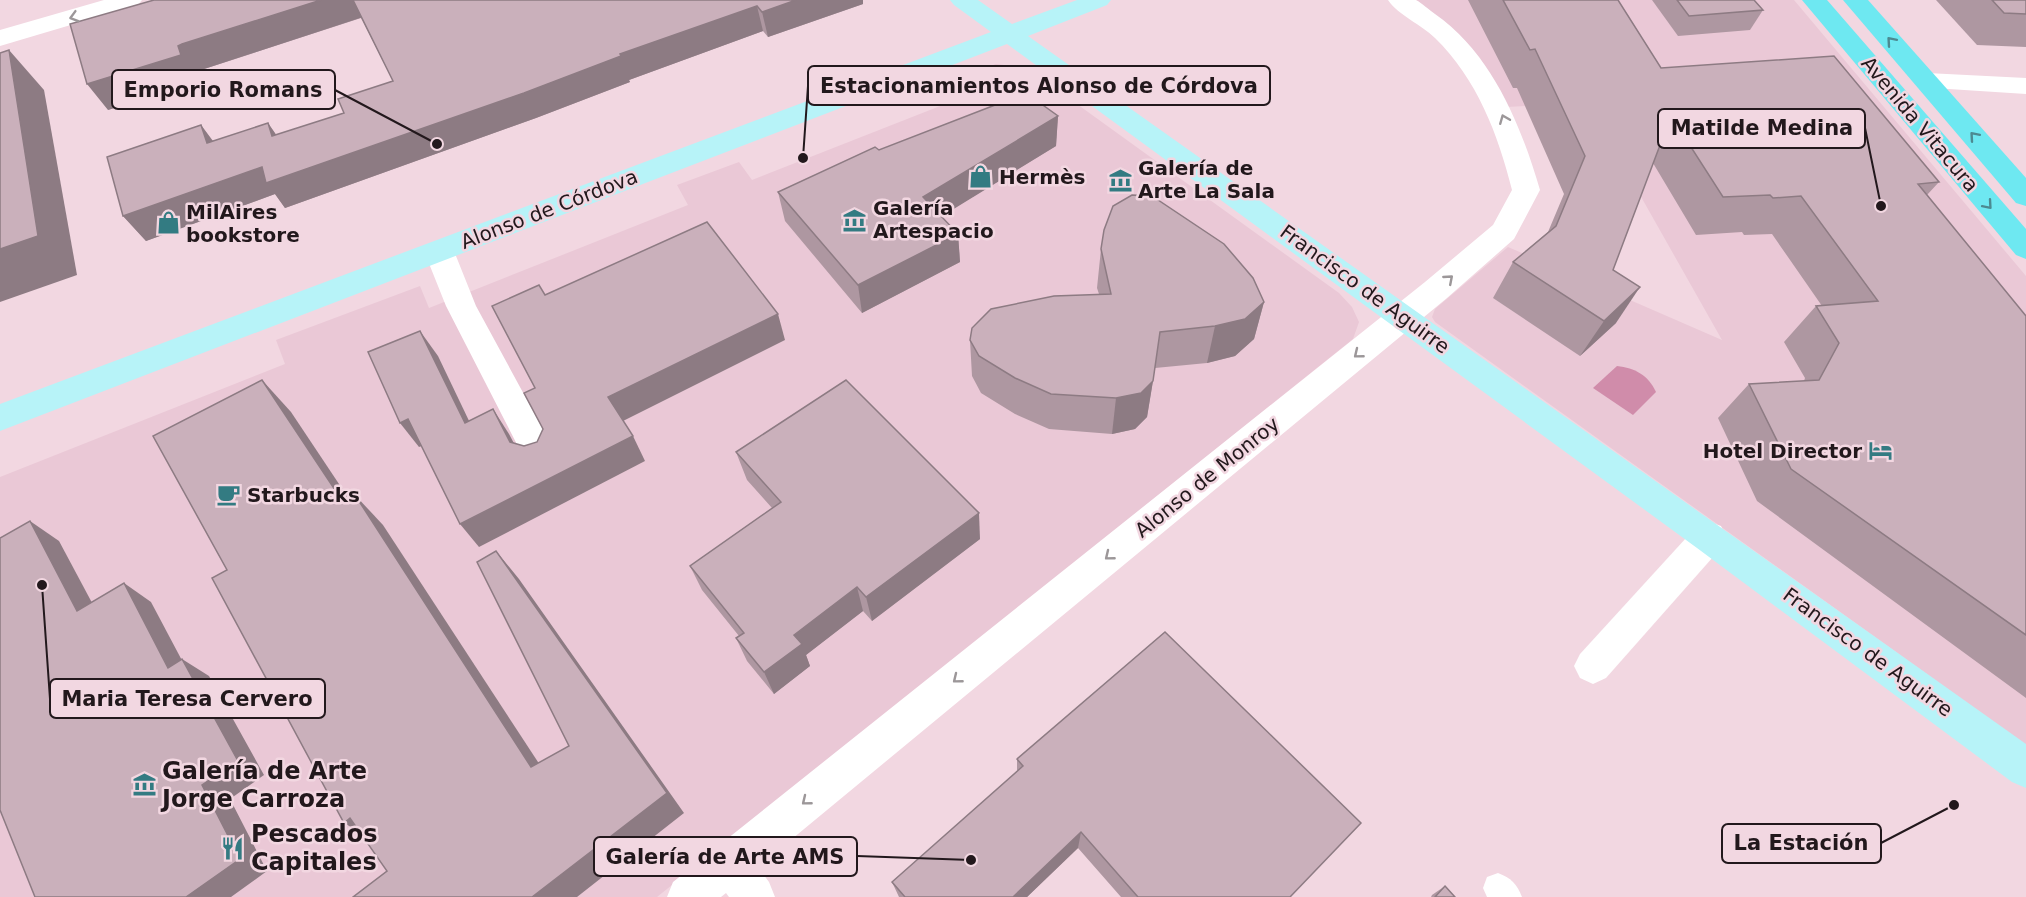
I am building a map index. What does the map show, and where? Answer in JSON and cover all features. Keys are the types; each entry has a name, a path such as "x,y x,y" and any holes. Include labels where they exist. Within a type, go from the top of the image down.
{"main road":[{"name":"Avenida Vitacura","path":"1814,0 2026,248"},
{"name":"Avenida Vitacura","path":"1855,0 2026,196"}],"street":[{"path":"0,38 130,0"},
{"name":"Francisco de Aguirre","path":"962,0 2026,768"},
{"name":"Alonso de Córdova","path":"0,418 1099,0"},
{"name":"Alonso de Monroy","path":"688,897 1404,317 1504,232 1526,190 1515,147 1499,109 1479,74 1443,32 1400,0"},
{"path":"1927,81 2026,86"},
{"path":"439,251 461,306 539,454"},
{"path":"1593,666 1709,537"},
{"path":"730,862 754,897"}],"shaded area":[{"path":"1415,0 1794,0 2026,276 2026,745 1435,322 1432,317 1435,309 1508,247 1722,340 1588,103 1506,107 1480,58 1459,34"},
{"path":"996,64 1027,68 1339,293 1352,307 1359,322 1353,339 657,897 0,897 0,477 285,364 276,340 420,286 429,308 688,205 677,185 739,162 752,180 958,99 944,82"},
{"path":"1617,366 1640,373 1656,392 1633,415 1593,388"}],"building":[{"path":"154,0 321,0 182,44 178,46 181,55 87,84 70,24"},
{"path":"353,0 796,0 762,12 757,6 620,54 621,56 524,93 266,183 262,167 123,216 107,157 201,125 207,143 268,123 272,136 344,113 338,99 393,81"},
{"path":"1503,0 1618,0 1661,68 1834,56 1939,182 1918,184 2026,316 2026,635 1791,469 1749,384 1819,380 1839,343 1816,306 1878,301 1801,196 1723,197 1671,116 1613,270 1640,287 1604,321 1513,262 1556,226 1585,156 1535,49 1530,50"},
{"path":"1677,0 1754,0 1763,10 1689,16"},
{"path":"1992,0 2026,0 2026,14 2004,13"},
{"path":"9,50 38,236 0,249 0,53"},
{"path":"1026,93 1058,116 923,197 958,234 858,285 778,192 875,147 879,150"},
{"path":"1132,195 1152,196 1224,244 1253,278 1264,302 1245,319 1215,326 1160,332 1153,381 1141,393 1116,398 1051,394 1015,378 979,356 970,340 972,328 991,309 1054,296 1111,294 1101,249 1104,230 1113,206"},
{"path":"707,222 778,314 608,397 633,436 460,524 408,419 400,423 368,352 420,331 465,423 493,409 510,442 524,446 537,442 543,429 524,393 535,388 492,306 539,285 545,295"},
{"path":"262,380 343,502 355,495 531,767 569,746 477,562 496,551 667,793 532,897 353,897 387,871 350,818 344,823 212,578 227,570 153,436"},
{"path":"846,380 979,513 866,597 857,587 794,635 802,644 764,672 736,638 744,633 690,566 781,502 736,452"},
{"path":"30,521 77,611 124,583 168,668 182,659 238,761 202,785 240,859 186,897 35,897 0,810 0,538"},
{"path":"1165,632 1361,823 1290,897 1138,897 1081,832 1013,897 905,897 892,882 1023,766 1017,759"},
{"path":"1445,886 1455,897 1435,897"}],"place":[{"name":"Emporio Romans","path":"437,144"},
{"name":"Estacionamientos Alonso de Córdova","path":"803,158"},
{"name":"Hermès","path":"981,177"},
{"name":"Galería de Arte La Sala","path":"1120,180"},
{"name":"Matilde Medina","path":"1881,206"},
{"name":"Galería Artespacio","path":"855,220"},
{"name":"MilAires bookstore","path":"168,223"},
{"name":"Hotel Director","path":"1880,451"},
{"name":"Starbucks","path":"229,495"},
{"name":"Maria Teresa Cervero","path":"42,585"},
{"name":"Galería de Arte Jorge Carroza","path":"144,785"},
{"name":"La Estación","path":"1954,805"},
{"name":"Pescados Capitales","path":"233,848"},
{"name":"Galería de Arte AMS","path":"971,860"}]}
